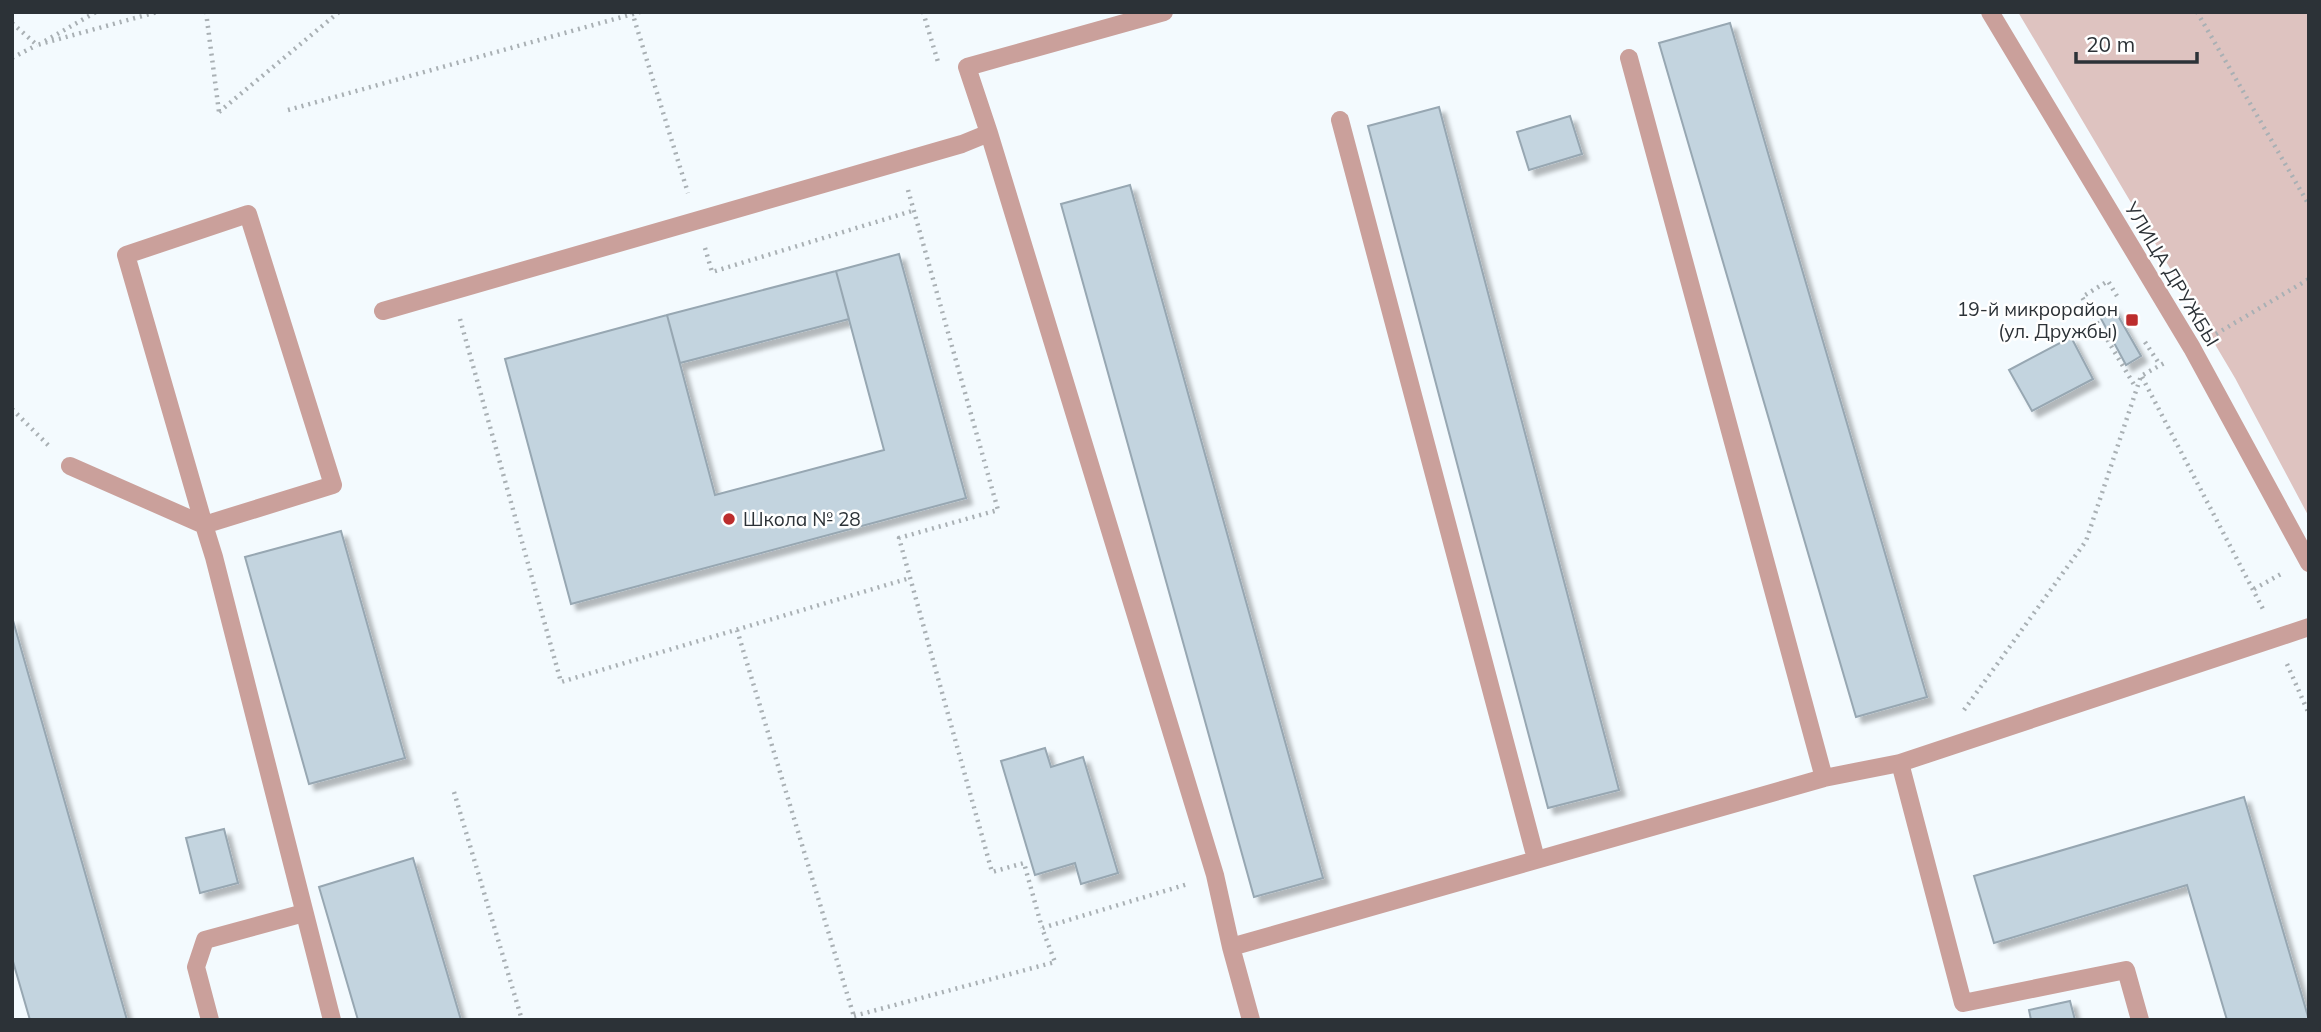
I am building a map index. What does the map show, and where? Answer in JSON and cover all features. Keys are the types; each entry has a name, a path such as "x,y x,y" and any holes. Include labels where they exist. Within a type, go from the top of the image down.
{"street":[{"path":"1164,12 967,67 1215,875 1251,1020"},
{"name":"УЛИЦА ДРУЖБЫ","path":"1990,12 2192,348 2309,563"},
{"path":"1629,58 1824,778"},
{"path":"1340,120 1536,859"},
{"path":"383,311 962,144 989,133"},
{"path":"70,466 204,525 333,485 247,214 127,255 204,525 332,1020"},
{"path":"1231,947 1824,778 1900,763 2309,627"},
{"path":"1900,763 1963,1003 2126,970 2140,1020"},
{"path":"210,1020 196,967 205,940 304,913"}],"path":[{"path":"12,58 96,12"},
{"path":"37,45 157,12"},
{"path":"206,12 219,112 339,12"},
{"path":"288,110 640,12"},
{"path":"2197,12 2309,205"},
{"path":"12,23 37,45"},
{"path":"737,630 854,1018 1055,962 1042,928 1024,863 992,872 899,538 998,510 912,211 908,190 920,186"},
{"path":"1933,753 2086,541 2141,376 2309,279"},
{"path":"2117,296 2108,281 2082,297 2137,389"},
{"path":"453,291 561,682 910,578"},
{"path":"2146,342 2160,365"},
{"path":"2141,376 2254,589 2309,713"},
{"path":"12,409 70,466"},
{"path":"454,792 522,1020"},
{"path":"1042,928 1215,875"}],"shaded area":[{"path":"2018,12 2309,12 2309,517 2235,378"}],"building":[{"path":"1730,23 1927,697 1856,717 1659,43"},
{"path":"1439,107 1619,790 1548,808 1368,126"},
{"path":"1570,116 1582,154 1529,170 1517,132"},
{"path":"1130,185 1323,878 1254,897 1061,204"},
{"path":"899,254 966,498 571,604 505,359 667,315 715,495 884,450 836,271"},
{"path":"836,271 849,319 680,363 667,315"},
{"path":"2113,307 2141,356 2126,365 2099,315"},
{"path":"2071,337 2093,379 2032,411 2009,370"},
{"path":"341,531 405,758 309,784 245,557"},
{"path":"12,617 127,1020 30,1020 12,958"},
{"path":"1045,748 1051,767 1083,757 1118,873 1081,884 1075,863 1035,875 1001,761"},
{"path":"2244,797 2309,1020 2227,1020 2187,885 1994,943 1974,876"},
{"path":"224,829 238,883 200,893 186,838"},
{"path":"413,858 461,1020 358,1020 319,887"},
{"path":"2070,1001 2075,1020 2031,1020 2029,1010"}],"place":[{"name":"19-й микрорайон (ул. Дружбы)","path":"2132,320"},
{"name":"Школа № 28","path":"729,519"}]}
